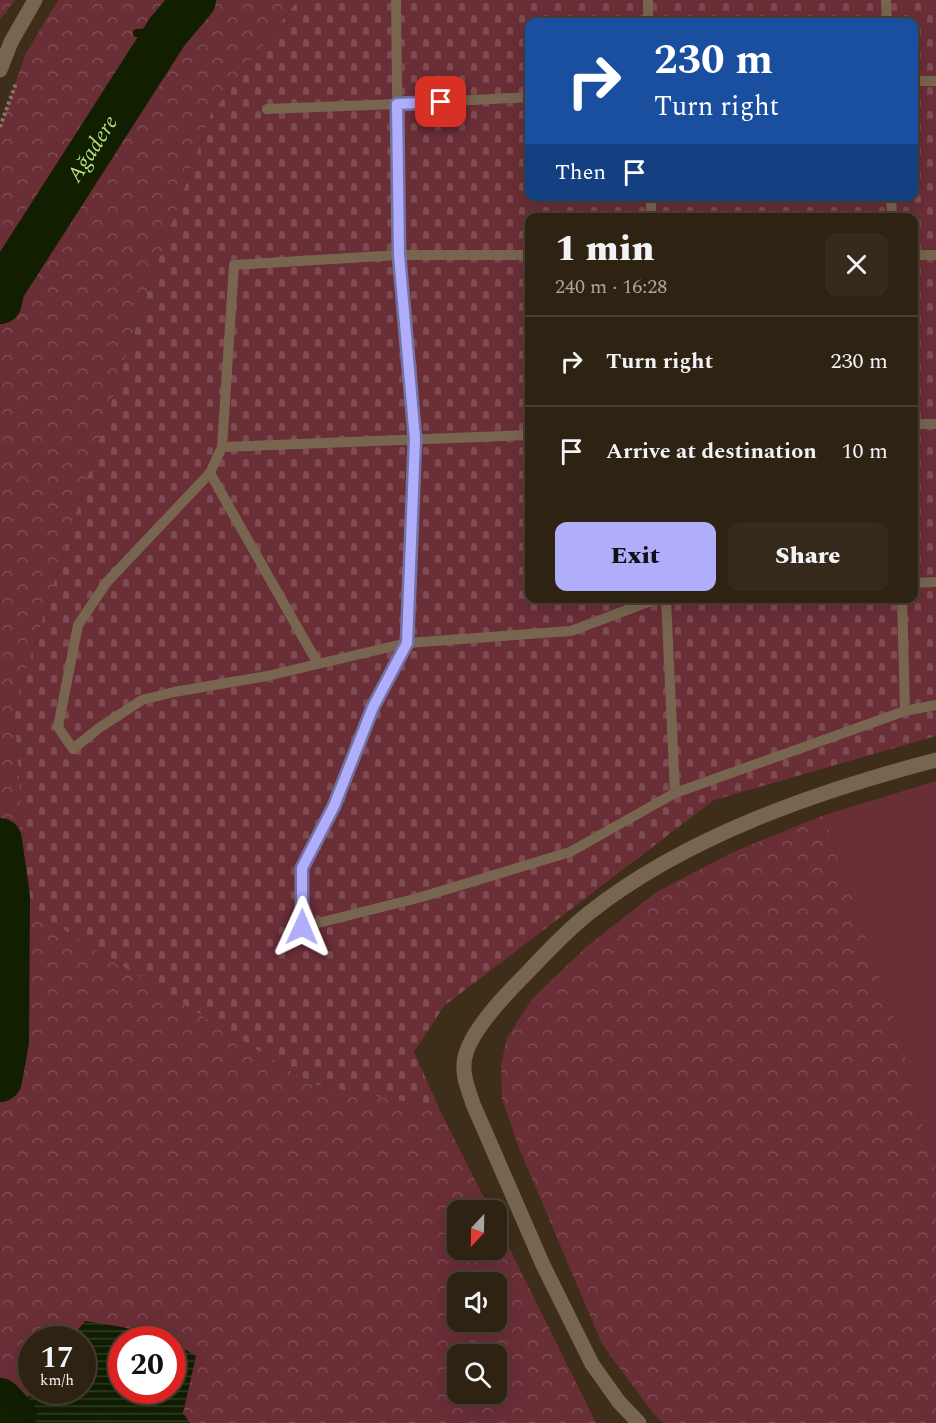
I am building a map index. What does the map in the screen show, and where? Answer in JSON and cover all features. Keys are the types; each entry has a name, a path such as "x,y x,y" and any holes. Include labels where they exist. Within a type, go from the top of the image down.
{"main road":[{"path":"0,70 11,42 35,0"},
{"path":"639,1423 619,1402 592,1364 543,1265 473,1104 464,1076 463,1062 469,1046 489,1013 517,983 588,914 617,892 662,865 756,819 831,791 936,760"}],"lane":[{"path":"396,0 399,255 415,439 407,643 373,707 334,806 302,868 302,927 418,898 570,852 675,793 905,711 936,705"},
{"path":"648,0 648,18"},
{"path":"886,0 887,18"},
{"path":"918,81 936,81"},
{"path":"267,109 525,97"},
{"path":"525,255 399,255 234,265 222,447 210,473 107,582 78,625 58,727 73,749 99,728 142,700 174,692 267,676 407,643 571,631 646,603"},
{"path":"918,255 936,255"},
{"path":"918,424 936,424"},
{"path":"222,447 525,435"},
{"path":"210,473 318,664"},
{"path":"918,583 936,582"},
{"path":"666,603 675,793"},
{"path":"902,603 905,711"}],"green space":[{"path":"0,0 15,0 0,20"},
{"path":"58,0 298,0 211,114 141,309 14,709 29,908 312,1084 439,1108 485,1200 447,1200 447,1260 507,1260 507,1243 596,1423 190,1423 183,1413 195,1356 186,1350 186,1326 115,1326 85,1321 81,1326 18,1326 18,1404 23,1404 9,1423 0,1423 0,127 26,53"},
{"path":"298,0 936,0 936,736 714,800 444,1006 414,1052 439,1108 312,1084 29,908 14,709 141,309 211,114"},
{"path":"936,781 936,1172 913,1096 903,1046 824,815"},
{"path":"824,815 903,1046 913,1096 936,1172 936,1423 663,1423 653,1413 602,1344 519,1148 502,1099 501,1065 507,1038 532,999 586,947 655,893 731,853"}],"shaded area":[{"path":"85,1321 115,1326 108,1326 108,1404 185,1404 183,1413 190,1423 9,1423 23,1404 96,1404 96,1326 81,1326"},
{"path":"186,1350 196,1356 186,1400"}],"waterway":[{"name":"Ağadere","path":"0,302 3,288 167,32 194,0"},
{"path":"137,33 167,32"},
{"name":"Ağadere","path":"0,840 8,897 7,1041 0,1080"},
{"name":"Ağadere","path":"0,1400 15,1416"}],"route":[{"path":"302,927 302,868 334,806 373,707 407,643 415,439 399,255 397,104 441,102"}]}
